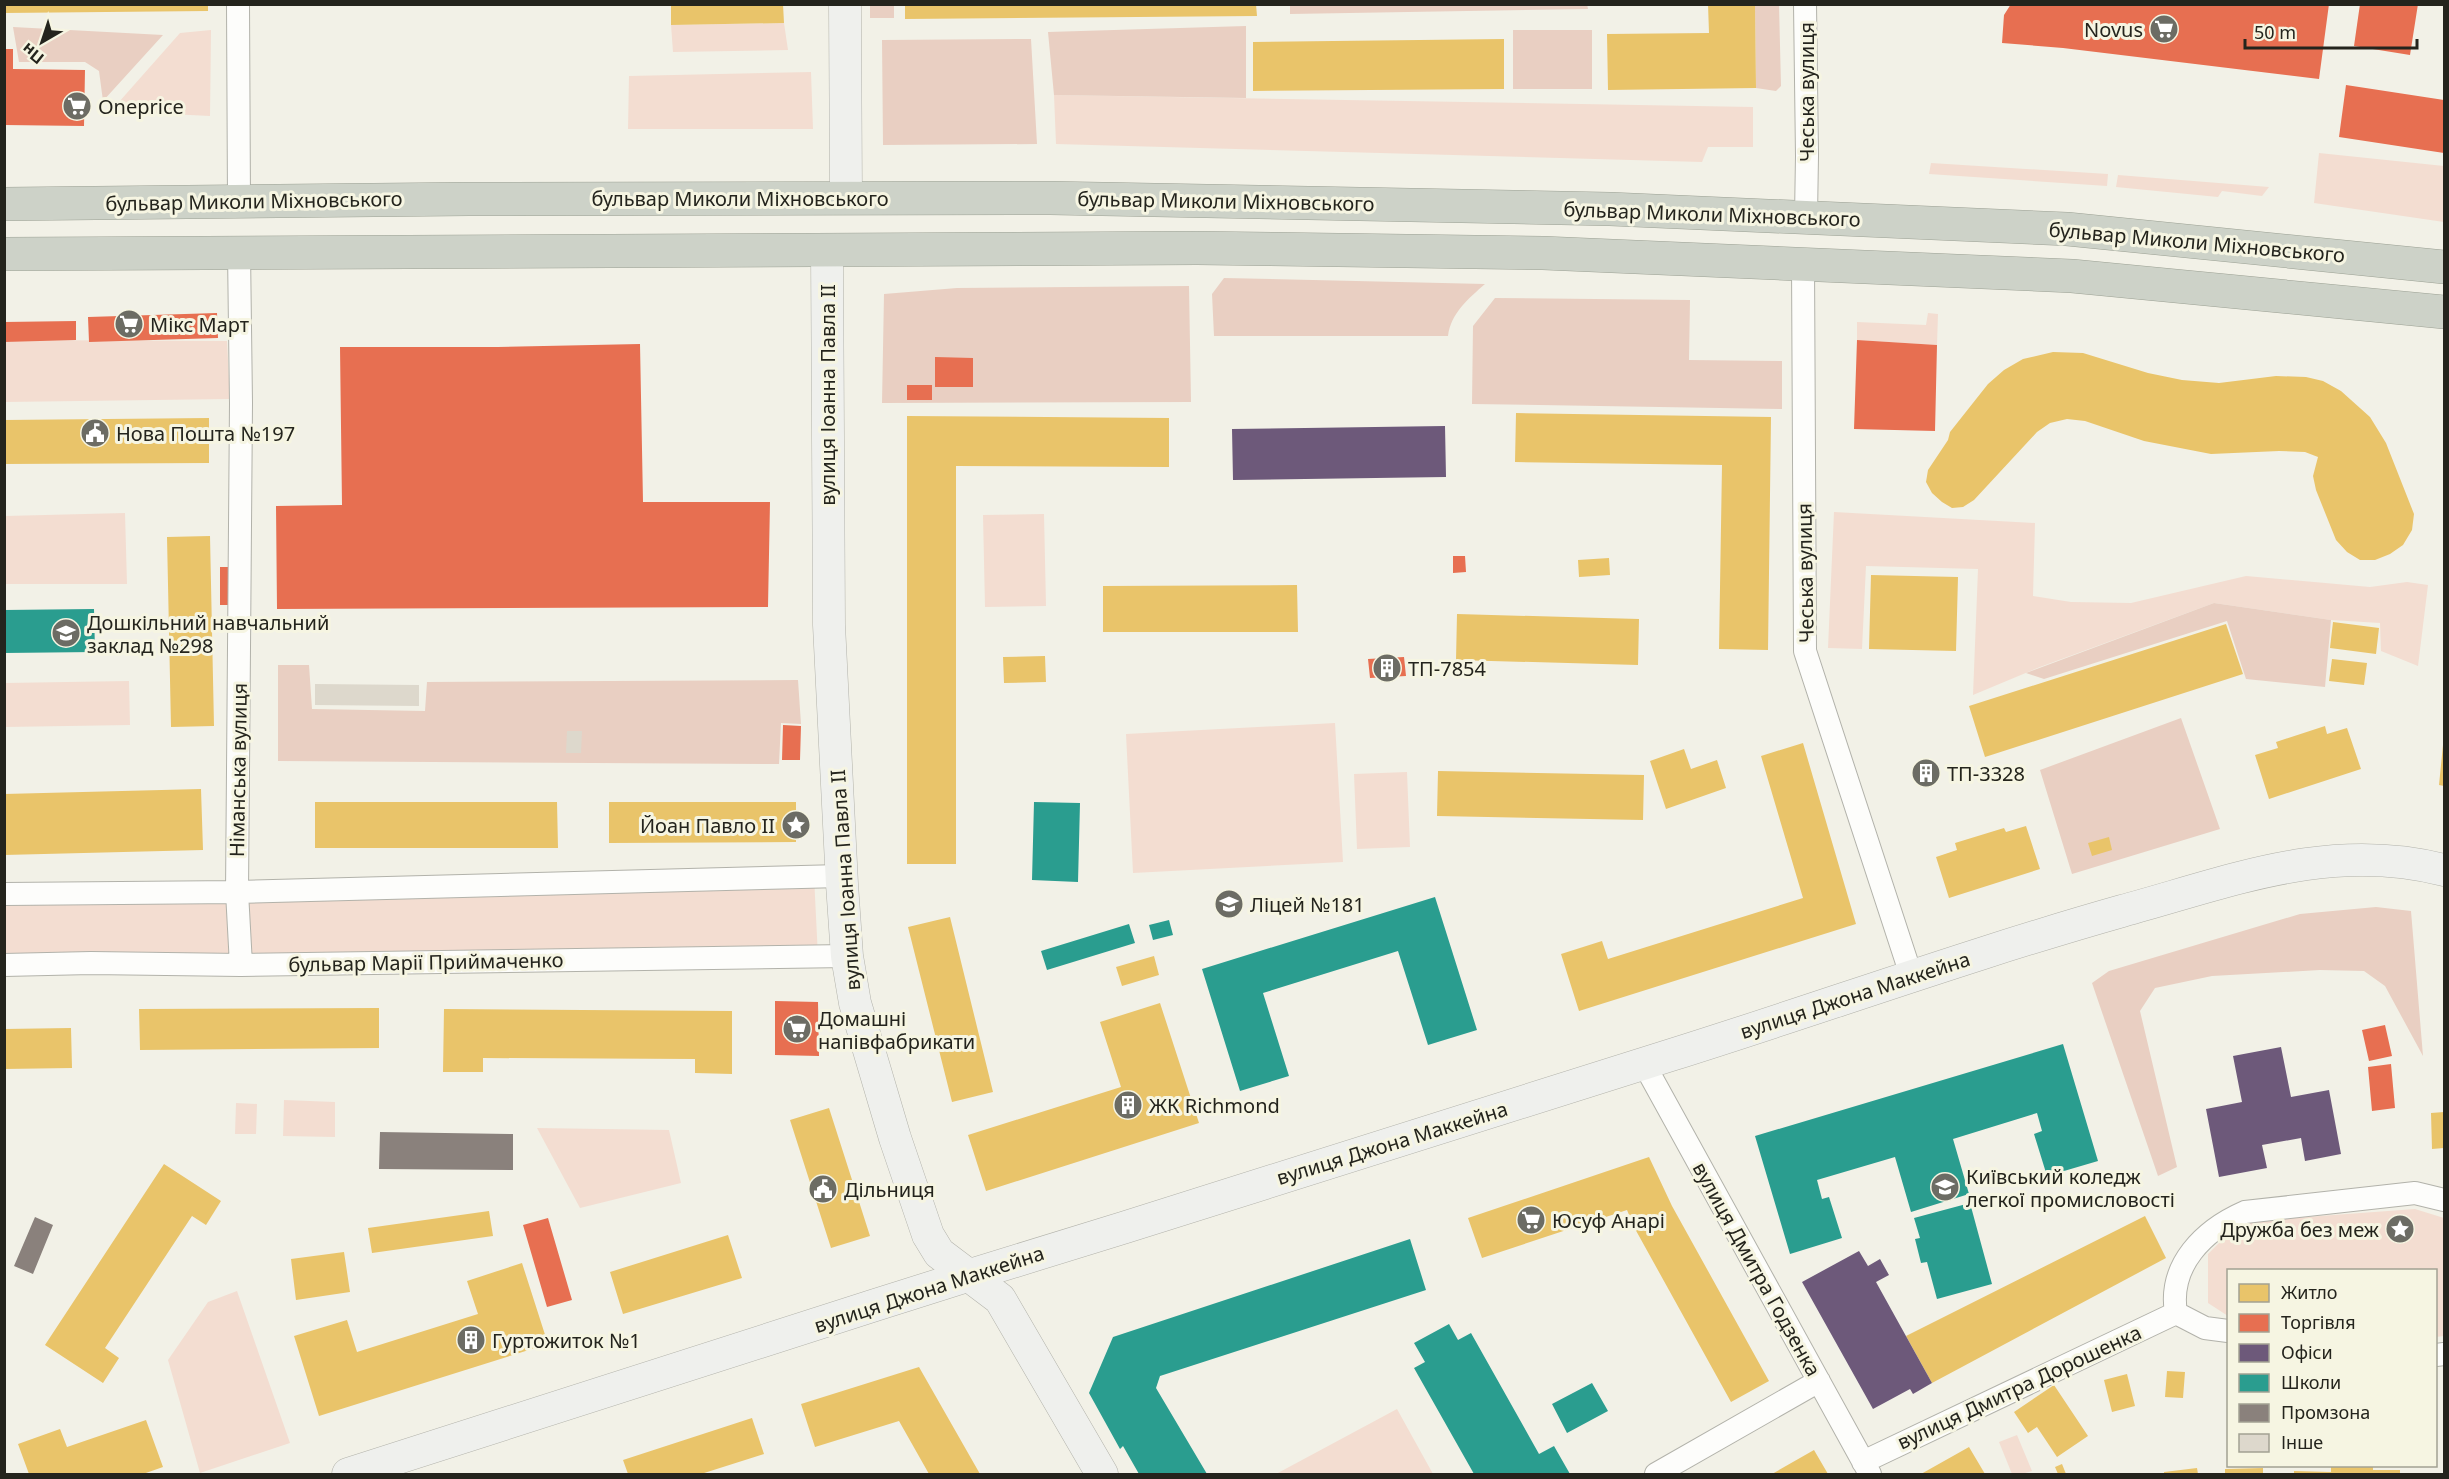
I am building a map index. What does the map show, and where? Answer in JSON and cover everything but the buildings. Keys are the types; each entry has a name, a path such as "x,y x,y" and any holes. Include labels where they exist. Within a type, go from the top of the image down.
{"highway":[{"name":"бульвар Миколи Міхновського","path":"4,204 846,197 1061,198 1610,209 2067,229 2445,267"},
{"path":"4,254 1245,248 1543,253 2072,276 2445,312"}],"street":[{"path":"238,4 239,202"},
{"path":"845,4 846,197"},
{"name":"Чеська вулиця","path":"1805,4 1808,156 1806,216"},
{"name":"вулиця Іоанна Павла II","path":"826,250 829,625 841,876 848,956 855,1003 867,1048 927,1235 939,1253 1000,1299 1102,1474"},
{"name":"Німанська вулиця","path":"240,252 237,892 241,965"},
{"name":"Чеська вулиця","path":"1803,263 1805,651 1911,975"},
{"name":"вулиця Джона Маккейна","path":"348,1474 1644,1064 1911,975 2078,924 2262,872 2307,862 2386,860 2445,870"},
{"path":"4,894 237,892 841,876"},
{"name":"бульвар Марії Приймаченко","path":"4,965 91,963 241,965 848,956"},
{"name":"вулиця Дмитра Годзенка","path":"1644,1064 1866,1468"},
{"path":"2227,1331 2205,1328 2176,1313 2173,1297 2182,1265 2192,1250 2209,1232 2225,1221 2245,1212 2415,1193 2445,1200"},
{"name":"вулиця Дмитра Дорошенка","path":"1866,1468 2176,1313"},
{"path":"1656,1474 1819,1381"}],"shaded area":[{"path":"1587,4 1588,9 1290,14 1290,5"},
{"path":"870,5 894,5 894,18 870,18"},
{"path":"1755,5 1779,5 1781,86 1776,91 1756,88"},
{"path":"784,23 788,50 673,52 671,25"},
{"path":"1246,26 1246,98 1054,95 1048,32"},
{"path":"13,27 163,35 103,101 99,71 85,62 19,62"},
{"path":"211,30 210,116 111,111 180,33"},
{"path":"1513,30 1592,30 1592,89 1513,89"},
{"path":"1031,39 1037,144 883,145 882,40"},
{"path":"811,72 813,129 628,129 629,76"},
{"path":"1054,95 1753,107 1753,147 1708,147 1702,162 1056,144"},
{"path":"2319,153 2444,166 2444,222 2314,203"},
{"path":"1931,163 2108,174 2107,186 1929,174"},
{"path":"2118,175 2269,187 2262,196 2222,191 2218,197 2116,187"},
{"path":"1224,278 1485,284 1457,313 1448,336 1214,336 1212,294"},
{"path":"1189,286 1191,402 882,403 884,294 957,288"},
{"path":"1495,298 1690,300 1689,360 1782,361 1782,409 1472,404 1473,326"},
{"path":"1928,313 1938,314 1937,345 1857,340 1857,322 1926,325"},
{"path":"4,340 227,341 230,399 5,402"},
{"path":"1834,512 2035,523 2033,596 2071,602 2131,603 2246,576 2370,587 2407,582 2428,585 2418,666 2381,651 2380,623 2331,620 2214,603 2040,667 1973,695 1978,569 1866,566 1862,649 1828,648"},
{"path":"125,513 127,584 5,584 5,516"},
{"path":"1044,514 1046,606 985,607 983,515"},
{"path":"2214,603 2331,620 2325,687 2246,679 2227,621 2044,679 2026,673"},
{"path":"278,665 309,665 312,709 425,711 427,682 798,680 801,724 781,723 779,764 278,761"},
{"path":"129,681 130,725 5,727 5,683"},
{"path":"2181,718 2220,829 2072,874 2040,770"},
{"path":"1335,723 1343,862 1133,873 1126,734"},
{"path":"1407,772 1410,847 1357,849 1354,774"},
{"path":"814,876 818,957 5,965 4,894"},
{"path":"2376,907 2411,911 2423,1056 2385,986 2364,971 2320,970 2212,976 2155,988 2140,1011 2177,1167 2158,1176 2092,983 2109,971 2300,914"},
{"path":"284,1100 335,1102 335,1137 283,1136"},
{"path":"236,1103 257,1104 256,1134 235,1134"},
{"path":"537,1128 669,1130 681,1183 580,1208"},
{"path":"2415,1209 2444,1218 2444,1336 2437,1337 2437,1269 2227,1269 2227,1315 2208,1303 2208,1254 2240,1222"},
{"path":"237,1291 290,1443 200,1473 168,1360 208,1302"},
{"path":"1397,1409 1433,1474 1276,1474"},
{"path":"2017,1435 2032,1471 2012,1474 1999,1442"}],"place":[{"name":"Novus","path":"2164,29"},
{"name":"Oneprice","path":"77,106"},
{"name":"Мікс Март","path":"129,324"},
{"name":"Нова Пошта №197","path":"95,433"},
{"name":"Дошкільний навчальний заклад №298","path":"66,633"},
{"name":"ТП-7854","path":"1387,668"},
{"name":"ТП-3328","path":"1926,773"},
{"name":"Йоан Павло II","path":"796,825"},
{"name":"Ліцей №181","path":"1229,904"},
{"name":"Домашні напівфабрикати","path":"797,1029"},
{"name":"ЖК Richmond","path":"1128,1105"},
{"name":"Київський коледж легкої промисловості","path":"1945,1187"},
{"name":"Дільниця","path":"823,1189"},
{"name":"Юсуф Анарі","path":"1531,1220"},
{"name":"Дружба без меж","path":"2400,1229"},
{"name":"Гуртожиток №1","path":"471,1340"}]}
